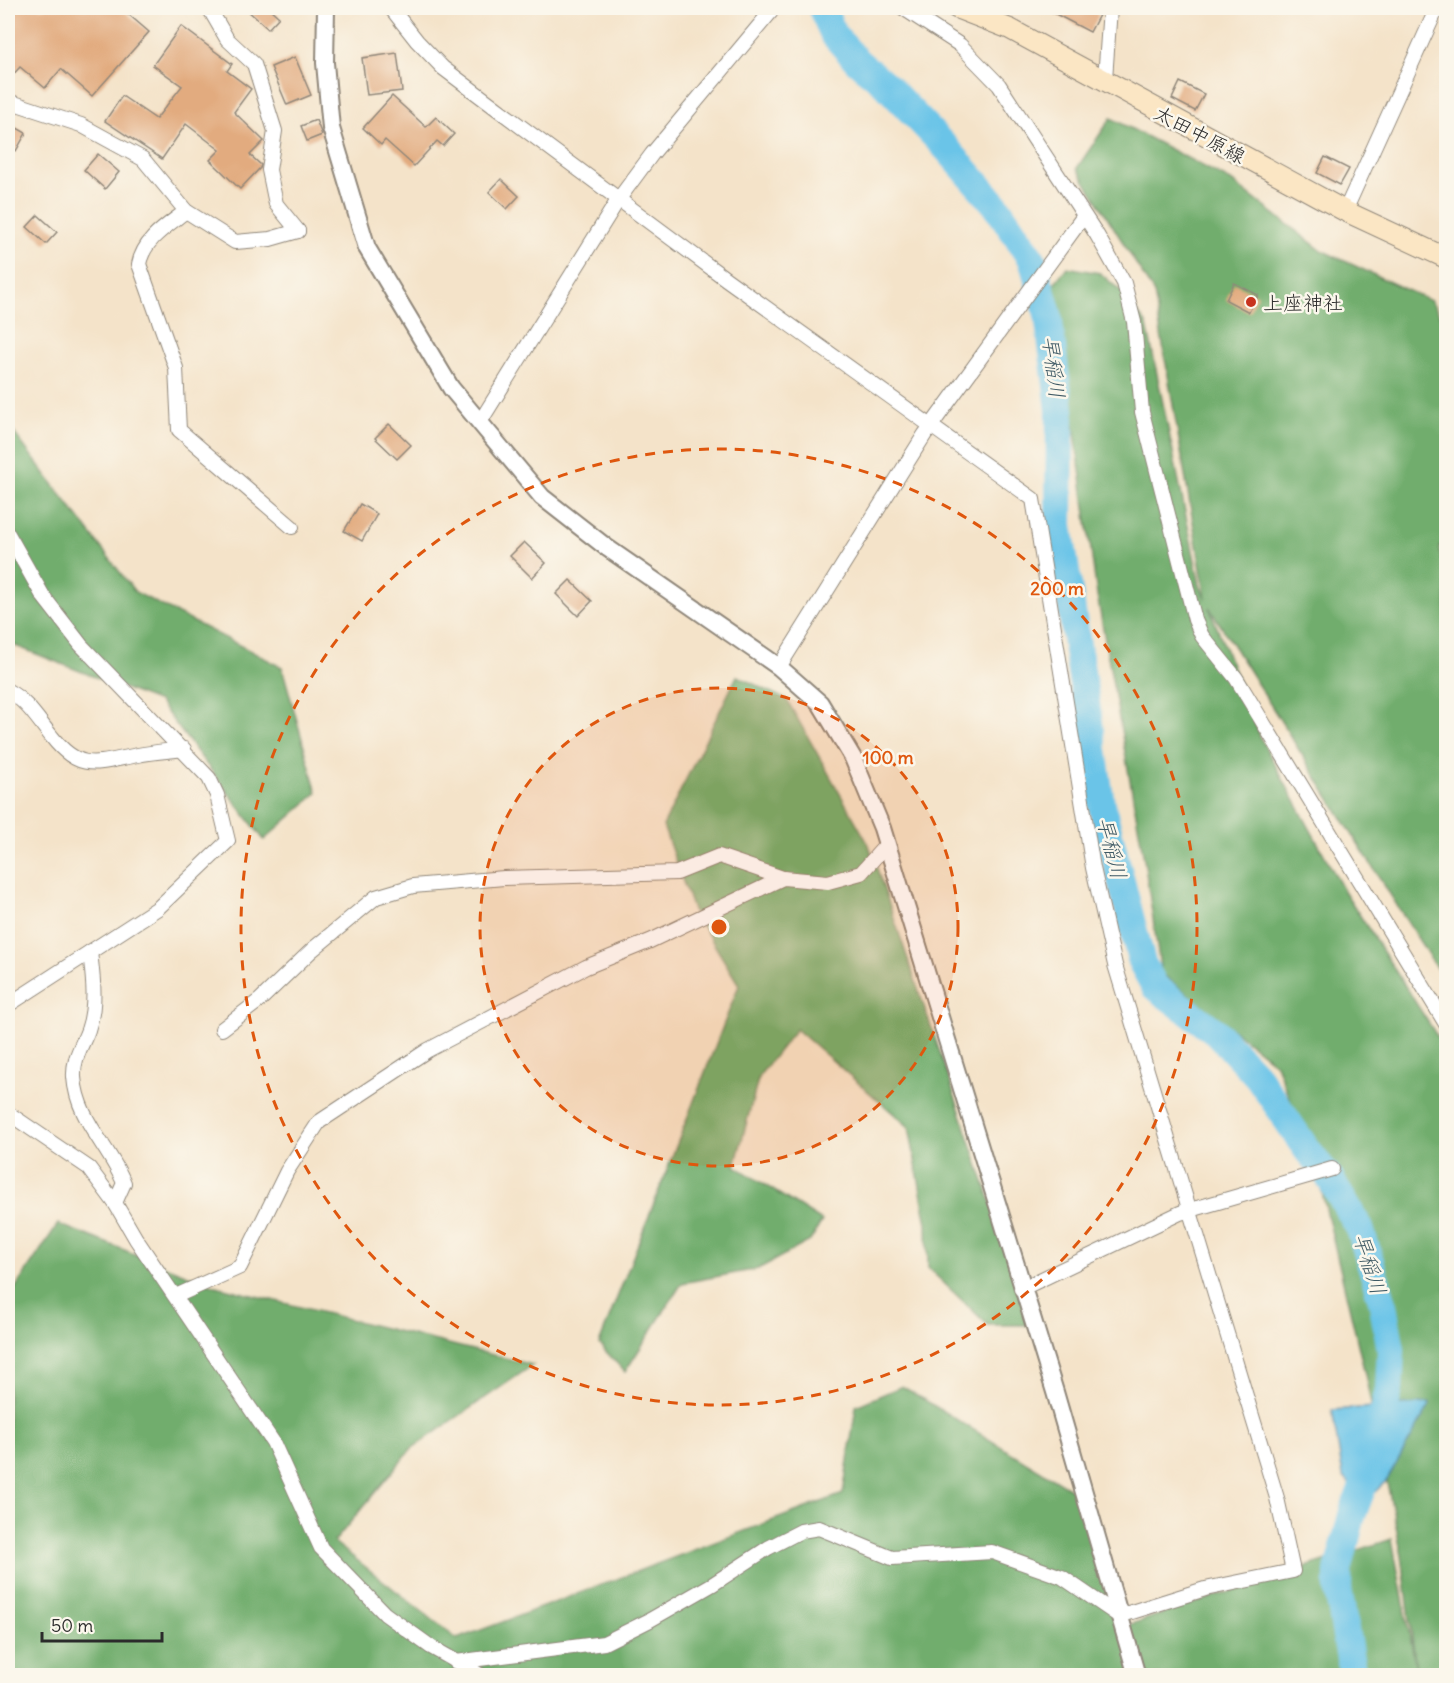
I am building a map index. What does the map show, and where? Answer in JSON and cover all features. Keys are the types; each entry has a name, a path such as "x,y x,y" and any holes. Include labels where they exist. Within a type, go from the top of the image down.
{"main road":[{"name":"太田中原線","path":"956,8 1010,30 1106,79 1160,112 1345,211 1446,258"}],"street":[{"path":"8,101 81,125 143,159 186,211 235,242 270,239 298,231 276,204 269,170 275,131 254,64 227,39 210,8"},
{"path":"326,8 325,63 331,128 367,248 451,388 542,497 606,547 780,667 820,703 837,728 882,828 1055,1392 1137,1676"},
{"path":"391,8 417,41 443,68 618,200 1033,498 1093,868 1115,965 1192,1211 1277,1498 1293,1571 1205,1589 1119,1616"},
{"path":"480,422 618,200 652,154 774,8"},
{"path":"903,8 960,45 999,85 1124,283 1134,322 1142,412 1195,620 1202,636 1236,678 1446,1024"},
{"path":"1106,79 1110,8"},
{"path":"1345,211 1437,8"},
{"path":"186,211 150,240 141,252 139,264 176,368 179,430 292,527"},
{"path":"780,667 932,427 1083,217"},
{"path":"8,534 44,596 81,645 99,666 184,749 209,778 217,795 228,841 158,908 8,1005"},
{"path":"8,691 20,697 60,748 85,763 102,764 137,755 184,749"},
{"path":"222,1029 260,1000 312,950 376,897 413,886 504,878 677,873 719,856 783,878 828,882 861,873 886,845"},
{"path":"176,1296 240,1267 287,1171 318,1122 428,1050 586,967 650,941 783,878"},
{"path":"90,952 94,998 88,1029 74,1062 74,1079 85,1117 119,1170 124,1183 115,1203"},
{"path":"8,1113 89,1168 115,1203 136,1239 273,1442 321,1548 385,1614 431,1647 482,1676"},
{"path":"1022,1289 1180,1213 1332,1168"},
{"path":"456,1662 604,1643 686,1599 768,1548 801,1531 819,1528 892,1557 992,1552 1062,1577 1119,1616"}],"green space":[{"path":"1111,118 1231,181 1321,250 1431,301 1446,324 1446,542 1439,547 1446,579 1446,962 1437,969 1209,607 1261,739 1343,889 1446,1050 1446,1675 8,1676 8,1299 58,1224 216,1286 533,1365 411,1449 334,1542 457,1639 843,1494 856,1406 902,1386 1085,1498 1122,1627 1392,1539 1416,1669 1402,1556 1365,1374 1316,1167 1276,1064 1161,973 1144,859 1097,595 1074,426 1038,304 1067,267 1100,273 1124,294 1147,325 1200,585 1206,599 1154,293 1077,168"},
{"path":"8,425 135,592 282,667 317,793 264,840 159,702 8,643"},
{"path":"737,676 787,700 869,845 1033,1325 988,1325 928,1268 927,1224 909,1127 796,1029 759,1076 735,1166 822,1221 810,1241 758,1269 682,1283 625,1372 599,1344 739,985 693,910 663,826"}],"water":[{"path":"1431,1403 1387,1480 1365,1502 1343,1476 1332,1410"}],"building":[{"path":"8,8 121,8 149,32 92,96 61,69 45,88 20,67 8,80"},
{"path":"245,8 269,8 279,17 268,29"},
{"path":"1044,8 1086,8 1099,15 1090,32"},
{"path":"181,26 232,64 227,71 251,89 234,112 264,141 250,155 261,165 260,168 240,189 210,160 220,150 186,124 162,159 105,121 122,96 156,119 182,86 153,65"},
{"path":"397,53 402,91 367,95 362,58"},
{"path":"295,57 311,95 287,105 271,67"},
{"path":"1180,82 1204,94 1195,111 1172,99"},
{"path":"392,96 426,127 436,117 454,134 443,146 437,141 414,166 385,140 381,145 363,128"},
{"path":"316,120 322,135 307,141 301,126"},
{"path":"8,123 26,133 16,151 8,146"},
{"path":"98,154 119,172 105,189 84,170"},
{"path":"1325,157 1349,169 1340,185 1317,173"},
{"path":"501,179 519,196 507,209 489,192"},
{"path":"38,215 57,232 46,244 27,227"},
{"path":"1234,283 1258,295 1249,312 1226,300"},
{"path":"389,424 411,445 397,459 375,438"},
{"path":"360,504 377,514 362,541 344,531"},
{"path":"524,542 546,563 532,578 510,556"},
{"path":"570,580 592,601 578,616 556,594"}],"waterway":[{"name":"早稲川","path":"822,8 834,35 858,62 885,84 947,149 995,204 1032,259 1048,314 1060,410 1059,525 1101,803 1142,963 1155,987 1216,1032 1258,1077 1307,1150 1329,1177 1360,1229 1382,1300 1391,1350 1389,1389 1374,1457 1352,1515 1338,1571 1338,1589 1353,1676"}],"place":[{"name":"上座神社","path":"1251,302"}]}
